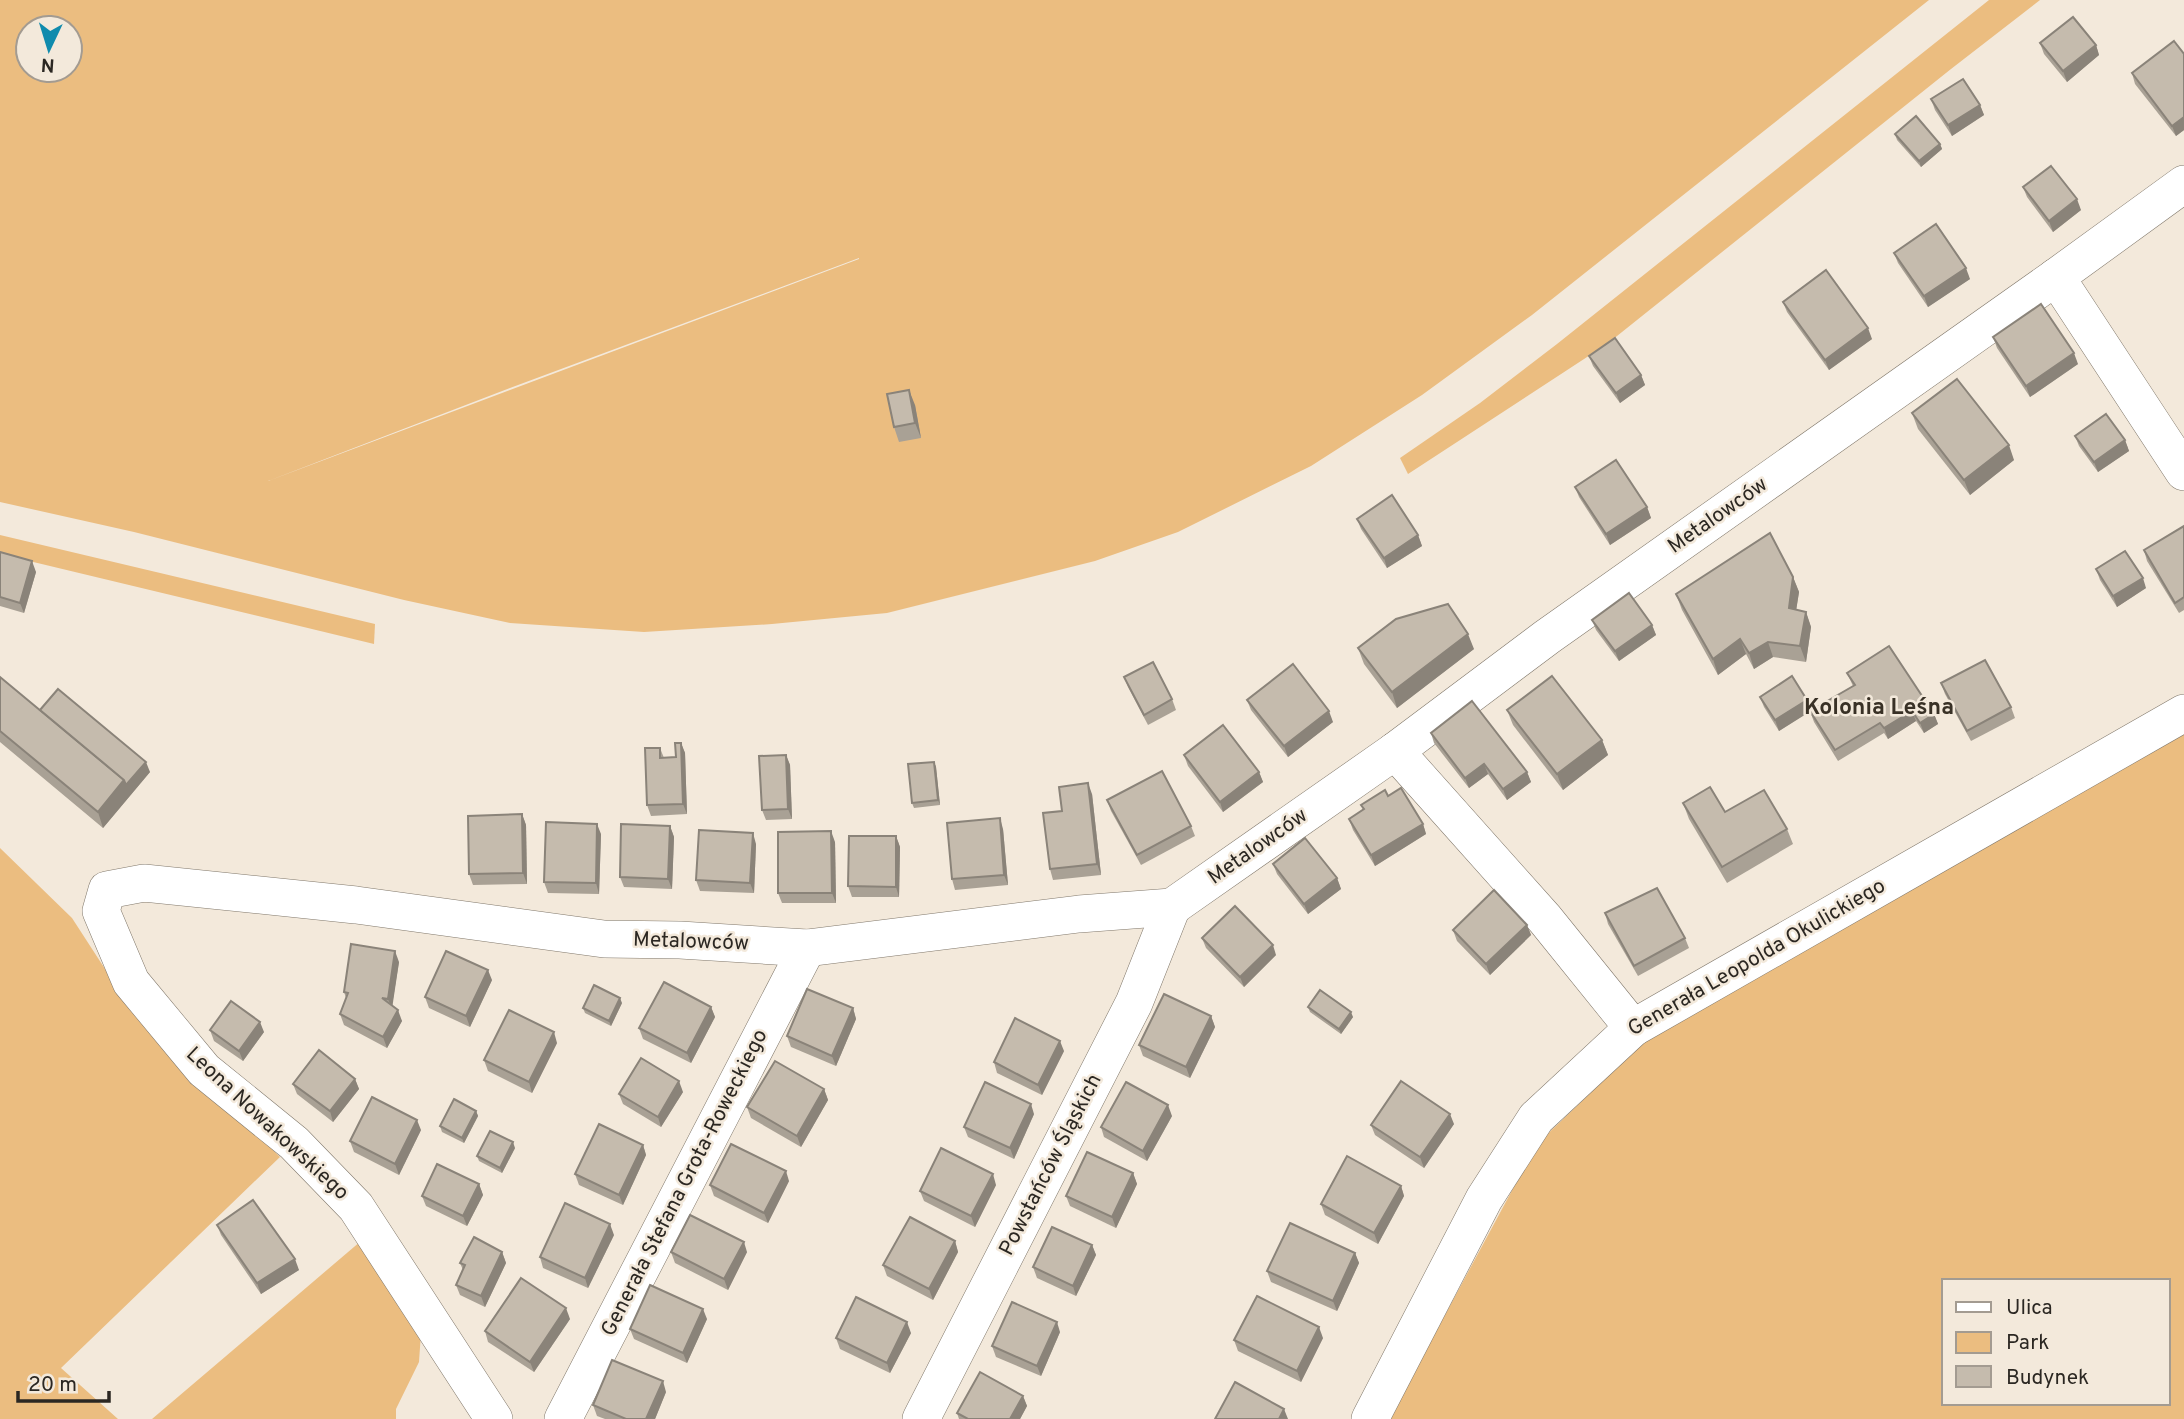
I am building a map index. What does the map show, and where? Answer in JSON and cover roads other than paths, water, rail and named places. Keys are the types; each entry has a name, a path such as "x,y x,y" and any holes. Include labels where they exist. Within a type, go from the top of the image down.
{"street":[{"name":"Metalowców","path":"144,883 356,905 604,939 680,940 807,948 1079,914 1172,907 1395,751 1546,637 2184,184"},
{"path":"2056,277 2184,472"},
{"name":"Generała Leopolda Okulickiego","path":"1370,1419 1484,1199 1536,1118 1633,1028 2184,713"},
{"path":"1395,751 1545,919 1633,1028"},
{"name":"Leona Nowakowskiego","path":"144,883 107,890 101,911 131,982 204,1070 294,1143 356,1207 495,1419"},
{"name":"Powstańców Śląskich","path":"921,1419 1134,1003 1172,907"},
{"name":"Generała Stefana Grota-Roweckiego","path":"564,1419 807,948"}],"district":[{"name":"Kolonia Leśna","path":"1879,708"}]}
